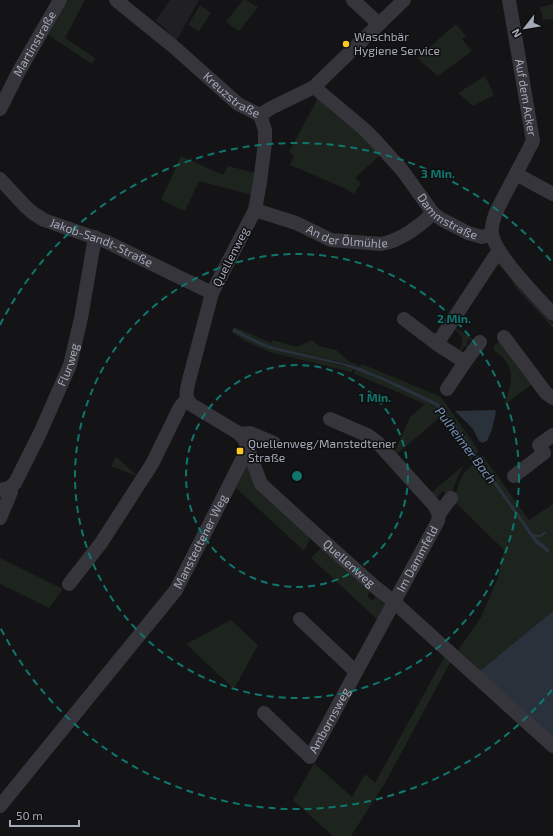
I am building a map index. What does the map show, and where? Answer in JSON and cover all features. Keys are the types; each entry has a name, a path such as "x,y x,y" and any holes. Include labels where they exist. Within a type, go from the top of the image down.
{"street":[{"name":"Martinstraße","path":"0,110 22,66 60,0"},
{"name":"Kreuzstraße","path":"116,0 174,47 238,104 260,116 272,108 314,87 404,0"},
{"path":"353,0 380,24"},
{"name":"Auf dem Acker","path":"492,234 493,221 497,210 533,141 509,0"},
{"name":"Dammstraße","path":"314,87 375,140 402,170 433,213 441,219 468,233 482,237 492,234 499,250 528,288 553,314"},
{"name":"Quellenweg","path":"69,584 101,543 152,464 180,407 187,399 186,395 188,384 212,293 255,210 265,143 265,130 260,116"},
{"path":"516,174 553,194"},
{"name":"Jakob-Sandt-Straße","path":"0,179 29,210 44,220 95,237 212,293"},
{"name":"An der Ölmühle","path":"255,210 296,223 331,240 381,244 388,243 406,234 433,213"},
{"name":"Flurweg","path":"0,518 11,492 8,487 43,426 70,365 81,318 95,237"},
{"path":"437,344 499,250"},
{"path":"404,319 437,344 465,362"},
{"path":"504,337 546,393 553,397"},
{"path":"447,389 480,342"},
{"path":"187,399 192,405 240,434 250,433 274,443"},
{"name":"Im Dammfeld","path":"330,419 370,436 377,442 434,505 439,514"},
{"name":"Quellenweg","path":"240,434 262,484 319,537 394,602 553,746"},
{"path":"514,476 544,453 539,445 553,435"},
{"name":"Manstedtener Weg","path":"0,806 176,590 247,450"},
{"name":"Im Dammfeld","path":"394,602 430,537 438,521 439,514 451,498"},
{"name":"Ambornsweg","path":"264,714 310,757 394,602"},
{"path":"300,619 356,672"}],"shaded area":[{"path":"68,0 85,0 65,38 95,58 92,64 48,35"},
{"path":"170,0 199,0 177,40 171,36 156,20"},
{"path":"243,0 246,0 258,7 239,31 226,22"},
{"path":"553,4 553,19 543,20 540,7"},
{"path":"200,5 211,13 199,31 188,25"},
{"path":"456,24 466,36 462,39 472,51 438,76 417,58"},
{"path":"485,76 494,95 473,106 458,93"},
{"path":"318,98 382,153 355,178 361,183 354,194 344,188 290,165 294,155 289,152"},
{"path":"181,156 223,175 228,166 256,173 252,195 199,181 185,211 161,200"},
{"path":"495,263 501,263 519,288 553,324 553,328 517,289 504,269"},
{"path":"453,326 475,341 474,342 469,339 466,344 471,347 470,349 464,346 461,351 458,352 462,345 462,338 452,327"},
{"path":"235,327 271,343 273,340 297,347 312,340 319,346 336,350 350,362 359,365 357,366 271,346 250,337 234,328"},
{"path":"234,328 271,346 359,367 438,403 460,430 533,534 540,535 545,531 547,533 541,537 535,537 550,550 548,553 535,543 457,432 436,406 384,381 342,365 270,349 232,331"},
{"path":"232,331 249,340 354,369 351,372 270,352 247,342"},
{"path":"499,342 531,385 504,405 510,388 511,374 507,363 494,350 494,345"},
{"path":"362,364 439,396 479,451 476,454 460,430 438,403 359,367"},
{"path":"356,370 384,381 436,406 474,456 470,460 440,417 396,455 394,453 410,417 425,404 353,373"},
{"path":"495,410 496,412 492,429 487,441 482,443 479,441 473,429 455,411"},
{"path":"483,456 529,520 553,504 553,611 482,669 474,670 456,653 481,617 498,578 504,550 452,499 462,475 477,461 535,543 548,553 550,550 534,537 541,537 547,533 545,531 540,535 533,534 480,459"},
{"path":"116,457 139,477 111,466"},
{"path":"465,464 449,496 443,491 436,498 430,494"},
{"path":"245,465 248,466 260,493 310,537 304,551 236,488 225,508"},
{"path":"322,548 370,592 367,596 372,601 376,597 387,607 380,622 311,558"},
{"path":"0,558 63,589 49,608 0,584"},
{"path":"553,611 553,741 474,670 482,669"},
{"path":"231,620 258,645 234,689 186,644"},
{"path":"446,654 452,659 385,783 351,836 333,836 293,800 314,763 352,797 365,774 375,783"}],"place":[{"name":"Waschbär Hygiene Service","path":"346,44"},
{"name":"Quellenweg/Manstedtener Straße","path":"240,451"}],"water label":[{"name":"Pulheimer Bach","path":"466,445"}]}
